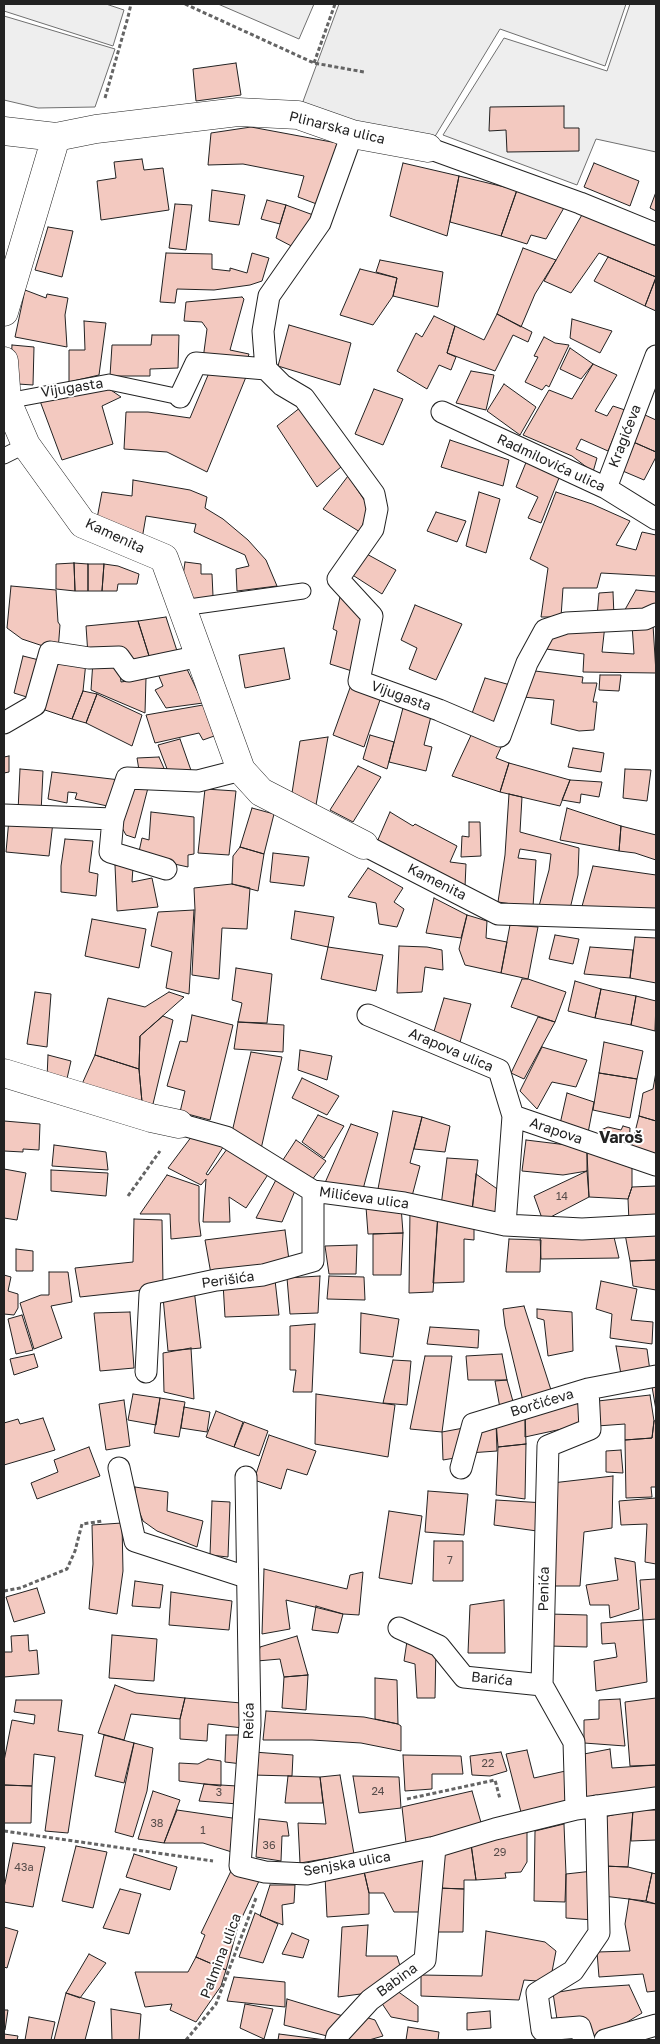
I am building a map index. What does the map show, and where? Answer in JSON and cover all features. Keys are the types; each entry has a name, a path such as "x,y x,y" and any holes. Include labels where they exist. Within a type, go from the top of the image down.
{"street":[{"name":"Plinarska ulica","path":"4,131 56,137 238,112 298,115 352,134 428,148 580,203 656,234"},
{"path":"266,369 263,331 269,296 320,223 352,134"},
{"path":"4,312 56,137"},
{"name":"Kragićeva","path":"606,488 656,356"},
{"name":"Kamenita","path":"4,361 7,401 15,450 83,524 164,558 242,770 261,792 498,914 656,919"},
{"name":"Vijugasta","path":"180,397 196,363 266,369 282,385 304,398 374,494 377,509 373,529 338,579 372,616 358,680 440,710 500,736 527,663 545,630 566,623 645,619 656,614"},
{"name":"Radmilovića ulica","path":"442,412 606,488 656,519"},
{"path":"4,723 35,705 50,652 90,658 119,657 129,671 200,656"},
{"path":"166,869 110,852 113,819 127,778 198,782 242,770"},
{"path":"4,815 113,819"},
{"name":"Arapova ulica","path":"368,1015 499,1070 513,1116 505,1225"},
{"name":"Milićeva ulica","path":"4,1073 151,1118 226,1137 313,1191 404,1203 505,1225 582,1230 656,1225"},
{"name":"Arapova","path":"513,1116 656,1165"},
{"name":"Perišića","path":"146,1372 150,1294 216,1280 264,1275 313,1261 313,1191"},
{"name":"Borčićeva","path":"461,1468 473,1424 588,1389 656,1376"},
{"name":"Penića","path":"542,1685 548,1446 590,1429 588,1389"},
{"path":"119,1468 135,1541 246,1576"},
{"name":"Reića","path":"240,1866 250,1725 246,1576 246,1477"},
{"name":"Barića","path":"399,1628 439,1646 464,1677 542,1685"},
{"path":"542,1685 574,1742 586,1808 599,1933 573,1970 536,1993 542,2030 580,2027 584,2040"},
{"name":"Senjska ulica","path":"240,1866 266,1872 308,1874 435,1848 508,1825 586,1808 656,1798"},
{"name":"Babina","path":"336,2040 337,2036 370,2000 425,1960 435,1848"},
{"path":"605,2040 656,2025"}],"lane":[{"name":"Vijugasta","path":"7,401 40,393 110,382 180,397"},
{"path":"182,608 303,592"}],"path":[{"path":"96,130 130,4"},
{"path":"185,4 314,62 364,72"},
{"path":"314,62 335,4"},
{"path":"128,1196 179,1124"},
{"path":"4,1591 20,1588 67,1569 75,1551 82,1524 129,1518"},
{"path":"407,1799 495,1780 508,1825"},
{"path":"4,1831 135,1848 240,1866"},
{"name":"Palmina ulica","path":"186,2040 216,2004 266,1872"}],"shaded area":[{"path":"4,4 106,4 124,10 113,46 4,11"},
{"path":"218,4 314,4 299,39"},
{"path":"339,4 626,4 605,66 500,29 428,148 298,115"},
{"path":"630,4 656,4 656,152 596,139 577,185 443,135 504,38 607,71"},
{"path":"4,16 115,49 95,107 38,108 4,100"}],"building":[{"path":"236,63 241,95 196,101 193,69"},
{"path":"564,106 564,128 579,128 579,151 507,152 506,130 489,131 490,107"},
{"path":"251,127 337,143 322,206 298,197 304,176 243,164 208,165 211,133"},
{"path":"142,159 144,170 163,168 169,210 101,220 97,181 116,178 114,162"},
{"path":"403,163 459,176 447,236 390,216"},
{"path":"594,163 639,181 630,206 584,187"},
{"path":"459,176 517,190 501,236 450,222"},
{"path":"212,190 245,195 239,225 209,221"},
{"path":"517,190 565,206 546,239 531,235 527,244 501,236"},
{"path":"656,192 656,211 650,208"},
{"path":"267,200 286,205 280,224 261,219"},
{"path":"175,204 192,205 186,250 169,248"},
{"path":"286,205 316,216 299,250 276,238"},
{"path":"583,213 656,246 656,277 599,253 571,293 544,281"},
{"path":"48,227 73,231 62,277 35,270"},
{"path":"523,248 556,260 535,294 521,327 497,314"},
{"path":"166,253 212,254 212,269 230,271 230,268 247,273 252,253 269,258 262,281 250,285 214,290 177,289 175,303 160,302"},
{"path":"608,257 656,277 645,306 594,281"},
{"path":"380,260 443,272 438,307 393,296 397,278 376,272"},
{"path":"360,269 397,278 393,296 373,325 340,315"},
{"path":"656,278 656,311 645,306"},
{"path":"25,290 46,298 47,294 68,298 65,315 67,347 15,337"},
{"path":"242,297 244,299 230,350 249,354 245,367 203,359 207,329 202,322 184,321 186,302"},
{"path":"497,314 532,332 528,342 513,335 495,371 447,353 455,326 484,340"},
{"path":"434,316 455,326 447,353 456,357 451,370 439,365 427,389 397,371 416,333 422,337"},
{"path":"572,319 612,331 600,353 570,338"},
{"path":"84,321 106,323 99,375 69,382 69,350 85,350"},
{"path":"289,325 351,343 340,385 278,366"},
{"path":"152,335 179,335 178,368 150,369 150,376 110,376 112,345 151,345"},
{"path":"544,337 555,343 569,345 549,387 546,385 542,390 525,382 538,357 534,356"},
{"path":"12,345 34,347 33,385 18,384 11,363"},
{"path":"570,348 593,364 581,379 560,369"},
{"path":"593,364 617,375 595,411 607,416 613,406 625,410 608,451 581,439 576,449 597,458 593,472 572,456 523,435 549,390 572,399"},
{"path":"211,368 246,377 207,472 167,452 124,449 126,412 148,412 190,418"},
{"path":"471,371 494,375 486,410 456,403"},
{"path":"504,384 536,407 520,435 487,411"},
{"path":"108,388 121,397 102,406 113,444 62,460 40,401"},
{"path":"374,389 403,399 383,445 355,434"},
{"path":"301,407 341,467 317,487 277,426"},
{"path":"645,415 656,420 656,452 631,441"},
{"path":"450,440 509,460 503,486 441,467"},
{"path":"631,441 656,452 656,457 644,480 618,469"},
{"path":"527,460 561,473 541,523 528,518 538,497 516,487"},
{"path":"348,476 369,507 360,532 323,509"},
{"path":"133,480 190,490 207,497 205,508 223,519 248,540 266,560 277,586 237,591 236,569 249,566 245,555 194,532 196,524 146,516 142,539 96,524 102,492 132,496"},
{"path":"479,492 500,499 486,553 466,546"},
{"path":"556,492 592,504 630,521 616,545 636,550 642,532 656,535 656,576 601,573 597,588 563,588 561,617 541,617 548,568 530,559"},
{"path":"436,512 466,521 457,542 427,531"},
{"path":"363,552 396,570 382,594 351,574"},
{"path":"185,562 201,564 201,574 212,574 213,596 190,601 182,583"},
{"path":"74,563 88,564 88,591 75,591"},
{"path":"74,563 75,591 56,589 56,564"},
{"path":"88,564 104,564 102,591 88,591"},
{"path":"104,564 118,566 139,574 137,584 118,584 117,591 102,591"},
{"path":"11,586 56,590 58,622 60,625 58,651 22,639 7,628"},
{"path":"636,590 656,592 656,606 622,615"},
{"path":"613,592 614,616 597,617 599,593"},
{"path":"340,597 362,612 355,672 330,664 337,631 333,629"},
{"path":"415,605 462,624 436,680 409,669 417,648 401,640"},
{"path":"166,617 179,657 150,659 138,621"},
{"path":"138,621 150,659 128,661 88,655 86,626"},
{"path":"605,625 602,652 634,654 632,625 653,625 656,673 583,672 584,654 546,649 553,635"},
{"path":"284,648 290,679 245,688 239,655"},
{"path":"23,656 43,661 33,699 14,693"},
{"path":"55,656 86,662 83,691 72,719 39,708"},
{"path":"93,661 119,662 121,682 146,678 145,713 91,690"},
{"path":"186,667 203,703 166,708 155,690 163,686 158,674"},
{"path":"535,671 583,677 582,683 597,683 593,702 597,702 594,730 579,731 551,724 554,700 523,697"},
{"path":"600,675 621,675 619,691 599,690"},
{"path":"485,678 514,686 499,728 471,716"},
{"path":"351,685 381,697 364,747 333,735"},
{"path":"83,691 97,694 86,723 72,719"},
{"path":"97,694 142,715 132,746 86,723"},
{"path":"404,704 432,712 424,745 432,747 426,771 389,762"},
{"path":"203,705 217,735 203,740 199,733 155,743 146,715"},
{"path":"473,731 503,743 496,758 509,763 500,792 452,776"},
{"path":"370,735 394,742 387,769 363,759"},
{"path":"328,737 316,805 292,793 300,741"},
{"path":"180,739 193,776 169,774 158,745"},
{"path":"573,748 604,753 601,772 568,767"},
{"path":"9,756 9,772 4,773 4,757"},
{"path":"159,757 167,775 140,776 137,758"},
{"path":"509,763 570,780 560,806 500,792"},
{"path":"358,766 381,777 353,822 330,810"},
{"path":"20,769 43,771 41,813 18,811"},
{"path":"625,769 651,770 647,801 623,798"},
{"path":"52,772 120,780 112,807 75,799 77,793 68,792 67,803 48,799"},
{"path":"570,780 602,782 599,797 581,794 580,803 562,800"},
{"path":"149,784 135,838 126,835 121,826 134,788"},
{"path":"205,789 236,791 229,855 198,853"},
{"path":"509,794 522,797 520,832 579,848 578,875 570,909 539,906 549,870 551,854 520,849 518,858 536,860 533,907 498,902 505,855"},
{"path":"252,808 274,814 264,854 240,847"},
{"path":"567,808 621,826 619,851 560,840"},
{"path":"151,812 194,817 194,854 188,855 188,867 138,856 142,838 149,840"},
{"path":"390,812 413,826 415,824 457,846 450,862 466,864 465,887 377,842"},
{"path":"9,819 53,822 49,856 6,852"},
{"path":"469,822 480,822 481,856 461,857 462,836 469,837"},
{"path":"621,826 656,835 656,860 635,853 619,851"},
{"path":"65,839 93,841 89,872 98,874 96,896 61,892 61,866"},
{"path":"240,847 264,854 258,891 232,884 233,856"},
{"path":"273,853 309,857 304,886 270,882"},
{"path":"115,865 133,867 132,882 152,878 158,907 117,911"},
{"path":"593,866 656,875 656,910 581,910"},
{"path":"368,868 403,888 394,902 404,909 397,927 379,924 376,903 348,897"},
{"path":"232,884 250,888 247,929 222,928 219,979 192,975 195,910 194,888"},
{"path":"434,898 467,915 461,938 426,933"},
{"path":"194,910 189,994 166,988 172,952 151,946 158,912"},
{"path":"295,911 334,917 328,947 291,939"},
{"path":"467,915 487,921 486,938 507,942 501,973 465,965 459,949"},
{"path":"92,919 146,929 139,968 85,956"},
{"path":"510,925 538,927 528,979 501,973"},
{"path":"555,935 579,939 573,964 549,959"},
{"path":"635,937 656,938 656,983 630,978"},
{"path":"399,946 427,947 442,950 443,970 425,967 422,992 397,993"},
{"path":"328,947 383,955 376,991 321,979"},
{"path":"590,947 633,950 630,978 584,974"},
{"path":"236,968 272,974 267,1023 238,1022 242,1003 232,1000"},
{"path":"522,979 528,979 566,992 555,1022 511,1007"},
{"path":"575,981 601,989 595,1018 568,1011"},
{"path":"601,989 636,996 631,1025 595,1018"},
{"path":"35,992 51,994 47,1047 27,1044"},
{"path":"169,992 184,997 140,1036 139,1069 95,1055 108,998 145,1007"},
{"path":"636,996 656,1001 655,1031 631,1025"},
{"path":"444,998 471,1004 458,1049 432,1038"},
{"path":"192,1015 233,1025 210,1120 180,1112 185,1091 167,1086 180,1041 187,1042"},
{"path":"163,1016 173,1020 153,1104 142,1102 139,1069 140,1036"},
{"path":"538,1017 555,1022 524,1079 511,1073"},
{"path":"238,1022 284,1025 283,1052 234,1049"},
{"path":"604,1042 643,1051 637,1079 599,1073"},
{"path":"542,1047 587,1060 576,1087 552,1082 537,1109 520,1091"},
{"path":"300,1050 332,1056 327,1080 298,1070"},
{"path":"251,1052 282,1057 261,1149 232,1132"},
{"path":"48,1055 71,1061 66,1083 47,1078"},
{"path":"95,1055 139,1069 142,1102 82,1084"},
{"path":"656,1072 656,1121 639,1116 643,1093 653,1089"},
{"path":"599,1073 637,1079 630,1118 593,1110"},
{"path":"302,1078 339,1096 327,1115 292,1098"},
{"path":"567,1093 594,1102 587,1138 560,1124"},
{"path":"393,1111 422,1117 410,1163 420,1166 411,1200 377,1194"},
{"path":"318,1115 344,1126 324,1158 302,1142"},
{"path":"639,1116 656,1121 656,1159 630,1152"},
{"path":"422,1117 450,1126 445,1152 414,1149"},
{"path":"4,1121 40,1124 39,1150 23,1149 23,1152 4,1151"},
{"path":"351,1124 378,1133 362,1193 324,1185"},
{"path":"623,1126 630,1128 629,1151 599,1138 601,1130 608,1127 621,1130"},
{"path":"195,1132 225,1144 206,1174 208,1175 230,1145 271,1170 246,1208 229,1197 230,1222 203,1222 206,1179 201,1185 168,1168"},
{"path":"296,1140 326,1161 309,1184 279,1166"},
{"path":"526,1140 567,1145 587,1152 587,1171 563,1175 522,1171"},
{"path":"54,1145 106,1152 108,1170 52,1166"},
{"path":"587,1152 632,1168 632,1187 628,1199 589,1197"},
{"path":"447,1158 478,1160 472,1211 441,1206"},
{"path":"4,1169 26,1173 17,1220 4,1218"},
{"path":"51,1170 108,1173 106,1196 51,1191"},
{"path":"587,1171 589,1197 543,1221 534,1196"},
{"path":"476,1174 503,1193 493,1217 472,1211"},
{"path":"167,1175 199,1186 201,1236 171,1239 170,1214 140,1214"},
{"path":"278,1176 297,1186 282,1222 256,1218"},
{"path":"656,1186 656,1221 629,1222 628,1199 632,1187"},
{"path":"401,1206 403,1233 368,1234 366,1207"},
{"path":"410,1208 438,1214 433,1292 409,1293"},
{"path":"438,1214 474,1220 474,1240 464,1239 464,1282 433,1283"},
{"path":"134,1219 162,1220 163,1286 80,1297 75,1268 133,1262"},
{"path":"285,1230 289,1260 211,1274 205,1240"},
{"path":"656,1230 656,1260 630,1261 625,1234"},
{"path":"403,1233 401,1275 373,1275 373,1234"},
{"path":"613,1233 619,1258 541,1259 540,1235"},
{"path":"509,1239 541,1240 540,1272 506,1272"},
{"path":"357,1245 356,1274 329,1274 325,1246"},
{"path":"16,1249 33,1251 33,1271 16,1271"},
{"path":"656,1260 656,1290 633,1286 630,1261"},
{"path":"49,1272 68,1272 72,1302 51,1306 62,1338 34,1349 20,1303 41,1295 49,1295"},
{"path":"4,1275 11,1277 8,1291 18,1294 18,1308 14,1315 4,1314"},
{"path":"320,1276 318,1313 290,1314 287,1278"},
{"path":"329,1276 364,1277 365,1300 327,1299"},
{"path":"275,1280 279,1315 225,1317 223,1283"},
{"path":"601,1281 637,1289 631,1320 653,1322 652,1344 610,1338 612,1314 596,1309"},
{"path":"194,1289 201,1348 168,1351 163,1297"},
{"path":"524,1306 552,1393 523,1401 505,1326 503,1309"},
{"path":"537,1309 572,1312 573,1351 548,1356 544,1320 537,1318"},
{"path":"130,1312 134,1368 100,1371 94,1313"},
{"path":"361,1313 399,1319 393,1357 360,1353"},
{"path":"22,1315 33,1350 16,1354 8,1319"},
{"path":"315,1324 312,1392 293,1392 296,1370 290,1370 290,1326"},
{"path":"430,1327 479,1330 478,1348 427,1344"},
{"path":"616,1346 647,1349 650,1371 622,1380"},
{"path":"191,1348 194,1399 164,1392 163,1353"},
{"path":"34,1354 38,1367 14,1375 10,1359"},
{"path":"502,1354 507,1380 468,1380 466,1356"},
{"path":"425,1356 452,1356 442,1432 410,1429"},
{"path":"393,1360 411,1361 407,1405 383,1403"},
{"path":"507,1380 514,1405 500,1408 495,1381"},
{"path":"656,1380 656,1410 651,1381"},
{"path":"133,1394 160,1398 156,1425 128,1420"},
{"path":"316,1394 395,1405 388,1457 315,1444"},
{"path":"582,1395 585,1424 525,1437 525,1412"},
{"path":"650,1395 654,1421 652,1438 625,1440 625,1424 597,1426 598,1401"},
{"path":"160,1398 185,1402 179,1437 154,1433"},
{"path":"124,1400 130,1446 106,1450 99,1404"},
{"path":"184,1407 210,1412 207,1432 181,1428"},
{"path":"216,1411 243,1422 234,1447 206,1437"},
{"path":"525,1412 526,1444 498,1447 496,1421"},
{"path":"43,1418 55,1450 4,1465 4,1423 18,1419 20,1424"},
{"path":"656,1420 656,1487 651,1487 652,1497 626,1498 625,1440 652,1438 654,1421"},
{"path":"496,1421 497,1451 469,1453 473,1435"},
{"path":"244,1422 268,1431 259,1456 234,1447"},
{"path":"469,1427 461,1457 443,1460 442,1432"},
{"path":"269,1435 316,1451 307,1475 287,1469 281,1489 254,1480"},
{"path":"526,1444 525,1499 496,1495 498,1447"},
{"path":"89,1447 100,1476 37,1499 31,1483 58,1472 54,1460"},
{"path":"621,1450 623,1473 606,1472 606,1451"},
{"path":"613,1476 612,1528 584,1532 580,1586 551,1586 552,1483"},
{"path":"135,1487 168,1492 167,1511 203,1521 197,1547 157,1531 143,1521 135,1501"},
{"path":"428,1491 468,1494 464,1535 425,1532"},
{"path":"656,1498 656,1564 645,1562 647,1524 621,1525 619,1501"},
{"path":"496,1500 545,1503 544,1532 494,1525"},
{"path":"212,1501 230,1502 228,1557 210,1555"},
{"path":"389,1511 422,1516 412,1584 379,1578"},
{"path":"122,1523 123,1571 117,1614 89,1609 93,1564 92,1525"},
{"path":"434,1541 463,1541 463,1581 433,1581"},
{"path":"615,1558 635,1562 639,1609 610,1618 609,1605 590,1605 586,1585 618,1580"},
{"path":"264,1569 347,1589 350,1575 363,1572 359,1615 343,1614 286,1600 290,1629 262,1634"},
{"path":"656,1579 656,1619 643,1620 640,1580"},
{"path":"135,1581 163,1585 160,1608 132,1606"},
{"path":"37,1588 45,1613 14,1622 6,1597"},
{"path":"171,1592 232,1601 229,1630 169,1625"},
{"path":"504,1600 505,1653 468,1653 470,1605"},
{"path":"316,1606 343,1614 338,1633 312,1630"},
{"path":"549,1614 587,1615 587,1647 549,1646"},
{"path":"643,1620 647,1682 596,1691 594,1661 617,1657 615,1643 602,1644 601,1623"},
{"path":"28,1635 29,1651 37,1650 39,1674 4,1677 4,1652 12,1652 11,1636"},
{"path":"112,1635 157,1639 154,1681 109,1678"},
{"path":"297,1636 308,1675 284,1677 280,1659 257,1661 260,1647"},
{"path":"407,1641 436,1647 435,1698 417,1698 415,1664 404,1661"},
{"path":"308,1675 306,1710 282,1708 284,1677"},
{"path":"375,1678 397,1680 398,1724 375,1719"},
{"path":"115,1685 136,1693 185,1698 180,1719 131,1714 124,1740 98,1733"},
{"path":"185,1698 241,1703 243,1728 208,1724 207,1741 180,1739 180,1719"},
{"path":"656,1698 656,1765 630,1766 625,1702"},
{"path":"620,1699 625,1746 584,1743 584,1720 599,1719 599,1700"},
{"path":"16,1700 62,1700 58,1731 83,1735 68,1833 45,1831 55,1757 34,1754 32,1786 4,1785 4,1761 12,1720 34,1724 35,1715 14,1712"},
{"path":"266,1711 364,1717 398,1724 401,1726 401,1751 361,1743 263,1740"},
{"path":"104,1735 134,1743 124,1783 95,1776"},
{"path":"226,1735 243,1735 242,1764 225,1762"},
{"path":"134,1743 153,1748 147,1791 133,1837 115,1832"},
{"path":"610,1749 612,1768 656,1765 656,1793 586,1801 584,1754"},
{"path":"527,1750 534,1778 570,1770 572,1804 522,1816 506,1754"},
{"path":"254,1752 293,1755 292,1776 252,1775"},
{"path":"501,1752 507,1771 490,1776 472,1775 470,1756"},
{"path":"403,1755 461,1756 463,1774 432,1774 432,1789 405,1791"},
{"path":"208,1759 221,1761 221,1786 179,1781 179,1763 198,1764"},
{"path":"340,1775 354,1854 300,1863 298,1823 326,1824 320,1777"},
{"path":"288,1776 320,1777 323,1803 285,1803"},
{"path":"353,1776 399,1777 401,1808 359,1813"},
{"path":"204,1784 237,1786 238,1804 199,1801"},
{"path":"4,1785 32,1786 31,1823 4,1823"},
{"path":"153,1791 180,1800 164,1843 138,1839"},
{"path":"472,1791 482,1826 406,1843 402,1807"},
{"path":"177,1810 239,1819 235,1853 203,1843 164,1843"},
{"path":"633,1810 656,1810 656,1840 631,1841"},
{"path":"633,1810 628,1867 603,1866 600,1818"},
{"path":"259,1819 287,1822 289,1836 282,1836 281,1861 256,1857"},
{"path":"564,1824 565,1902 534,1901 535,1831"},
{"path":"527,1832 527,1862 521,1872 505,1873 506,1878 476,1880 471,1844"},
{"path":"13,1843 45,1847 33,1907 4,1902 4,1888"},
{"path":"471,1844 476,1880 464,1880 464,1889 438,1888 439,1851"},
{"path":"76,1846 107,1852 93,1908 62,1901"},
{"path":"134,1854 177,1867 170,1890 126,1877"},
{"path":"429,1855 423,1912 394,1912 384,1893 369,1893 363,1867"},
{"path":"603,1866 628,1867 652,1873 646,1901 603,1896"},
{"path":"363,1867 369,1893 369,1914 327,1917 325,1876"},
{"path":"231,1871 259,1881 238,1926 226,1970 196,1957 205,1935 201,1933"},
{"path":"593,1871 594,1920 566,1918 566,1874"},
{"path":"652,1873 656,1874 656,1904 646,1901"},
{"path":"270,1885 295,1885 294,1903 282,1905 283,1925 260,1916"},
{"path":"438,1888 464,1889 463,1932 436,1932"},
{"path":"120,1889 141,1894 129,1934 103,1928"},
{"path":"629,1899 656,1904 656,1991 647,1992 643,1974 599,1977 597,1952 630,1951 625,1924"},
{"path":"255,1913 278,1924 263,1963 239,1957"},
{"path":"368,1925 366,1956 397,1956 401,1969 368,1993 338,1997 342,1927"},
{"path":"4,1927 18,1931 7,1968 4,1967"},
{"path":"486,1931 545,1942 556,1951 550,1982 524,1980 519,2000 421,1996 421,1975 482,1976"},
{"path":"292,1933 309,1940 303,1958 282,1954"},
{"path":"89,1954 106,1963 80,1998 66,1993"},
{"path":"196,1957 226,1970 221,1986 196,2022 170,2010 172,2004 145,2007 135,1972 188,1972"},
{"path":"234,1977 285,1982 285,2007 227,2001"},
{"path":"629,1985 642,2013 611,2032 589,2037 558,2026 553,1993 583,1988"},
{"path":"393,1988 418,2006 418,2022 391,2017 379,1999"},
{"path":"66,1993 95,2002 85,2040 54,2040"},
{"path":"287,1999 343,2016 331,2037 284,2025"},
{"path":"245,2004 273,2009 264,2039 240,2028"},
{"path":"111,2009 141,2014 139,2040 112,2040"},
{"path":"4,2010 8,2010 5,2030 4,2030"},
{"path":"490,2011 491,2028 467,2030 467,2013"},
{"path":"362,2016 375,2020 383,2036 369,2040 342,2040"},
{"path":"29,2017 55,2022 51,2040 25,2040"},
{"path":"408,2027 439,2032 438,2040 406,2040"},
{"path":"4,2034 18,2036 17,2040 4,2040"},
{"path":"279,2034 326,2040 278,2040"}],"district":[{"name":"Varoš","path":"621,1138"}]}
